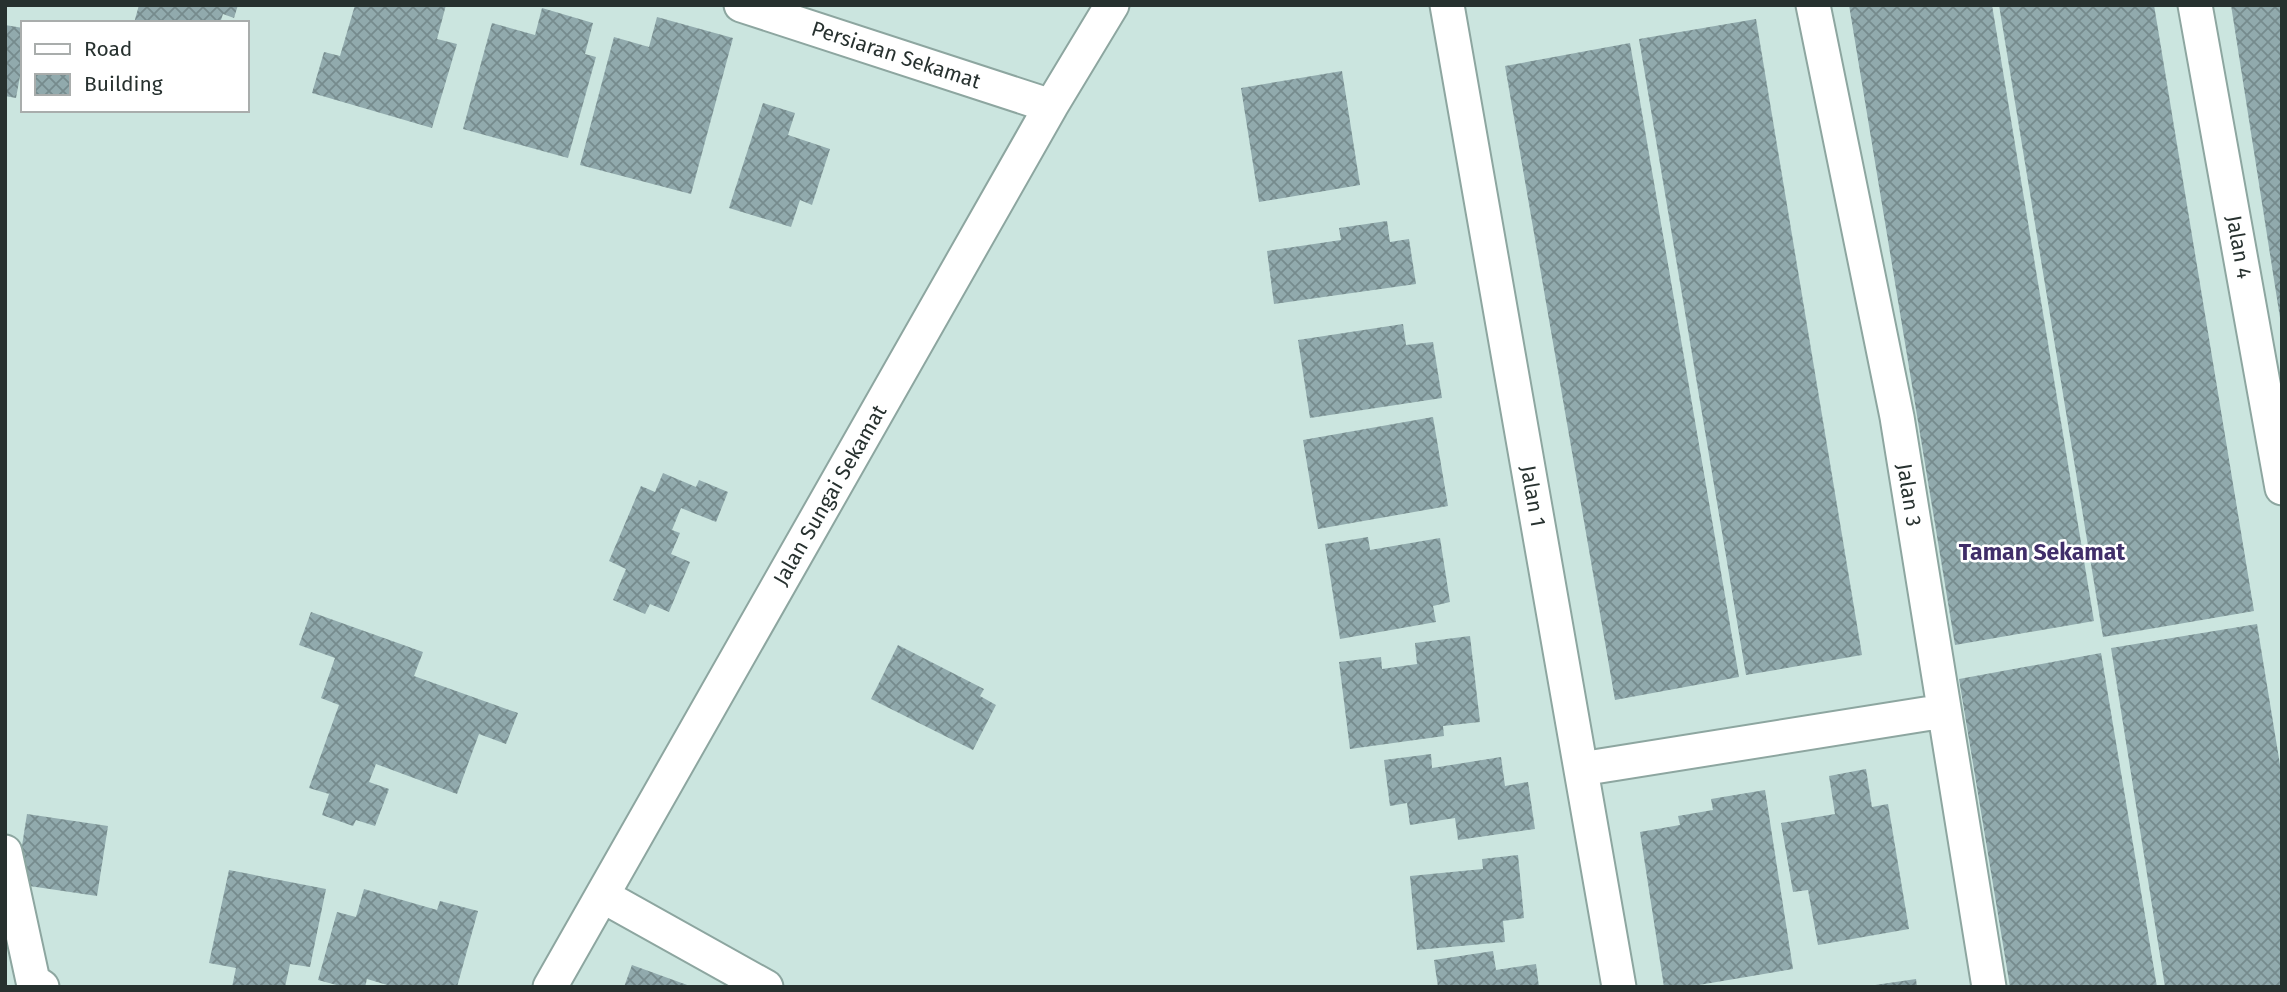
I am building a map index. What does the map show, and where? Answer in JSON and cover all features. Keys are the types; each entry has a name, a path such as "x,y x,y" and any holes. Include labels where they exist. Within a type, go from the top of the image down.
{"street":[{"name":"Persiaran Sekamat","path":"741,5 1051,106"},
{"name":"Jalan Sungai Sekamat","path":"550,987 1051,106 1112,5"},
{"name":"Jalan 1","path":"1447,5 1619,987"},
{"name":"Jalan 3","path":"1813,5 1896,417 1989,987"},
{"name":"Jalan 4","path":"2195,5 2282,488"},
{"path":"1581,768 1944,711"},
{"path":"5,852 33,981 42,987"},
{"path":"603,896 766,987"}],"building":[{"path":"139,5 238,5 234,18 223,14 221,21 135,21"},
{"path":"355,5 446,5 437,39 457,44 432,128 312,93 324,52 340,56"},
{"path":"1849,5 1992,5 2094,621 1955,645"},
{"path":"1999,5 2154,5 2254,611 2103,637"},
{"path":"2231,5 2282,5 2282,318 2280,318"},
{"path":"542,8 593,23 585,54 596,57 568,158 463,129 492,23 535,35"},
{"path":"657,17 733,38 691,194 580,165 614,37 649,47"},
{"path":"1756,19 1862,655 1746,675 1639,39"},
{"path":"5,25 21,28 21,71 16,98 5,96"},
{"path":"1630,43 1739,677 1615,700 1505,66"},
{"path":"1342,71 1360,185 1259,202 1241,88"},
{"path":"763,103 795,113 788,135 830,149 812,205 800,200 791,227 729,208"},
{"path":"1387,221 1390,242 1409,239 1416,284 1274,304 1267,251 1341,240 1339,228"},
{"path":"1403,324 1406,345 1433,342 1442,398 1310,418 1298,340"},
{"path":"1433,417 1448,506 1318,529 1303,440"},
{"path":"663,473 696,487 699,480 728,492 716,522 681,508 672,530 680,533 671,554 690,562 669,612 650,604 645,614 613,600 626,569 609,561 641,486 655,492"},
{"path":"1368,537 1370,550 1440,538 1450,602 1433,606 1436,622 1340,639 1325,544"},
{"path":"311,612 423,652 414,676 518,713 506,744 479,734 457,794 376,764 369,782 389,789 375,826 356,820 353,826 322,815 329,794 309,788 339,705 321,698 335,658 299,645"},
{"path":"2257,624 2282,777 2282,987 2165,987 2111,648"},
{"path":"1470,636 1480,722 1443,726 1444,736 1350,749 1339,662 1381,657 1382,669 1417,664 1415,643"},
{"path":"898,645 984,689 980,696 996,705 973,750 871,699"},
{"path":"2101,653 2157,987 2010,987 1959,679"},
{"path":"1431,754 1432,768 1501,757 1505,786 1528,782 1535,829 1458,840 1455,818 1410,825 1407,803 1390,806 1384,760"},
{"path":"1866,769 1872,807 1888,804 1909,929 1818,945 1808,890 1793,892 1781,823 1835,814 1829,776"},
{"path":"1765,790 1793,969 1687,987 1664,987 1640,832 1680,825 1678,816 1713,810 1711,799"},
{"path":"27,814 108,826 97,896 16,884"},
{"path":"1518,855 1524,918 1503,921 1505,942 1417,950 1410,876 1483,869 1482,859"},
{"path":"229,870 326,889 310,967 290,964 285,987 232,987 236,968 209,963"},
{"path":"364,889 437,910 440,901 478,911 457,987 394,987 367,979 365,987 344,987 318,980 337,912 356,917"},
{"path":"1493,951 1496,970 1536,964 1539,987 1438,987 1434,960"},
{"path":"632,965 690,986 690,987 624,987"},
{"path":"1916,979 1917,987 1875,987 1875,985"}],"district":[{"name":"Taman Sekamat","path":"2042,552"}]}
